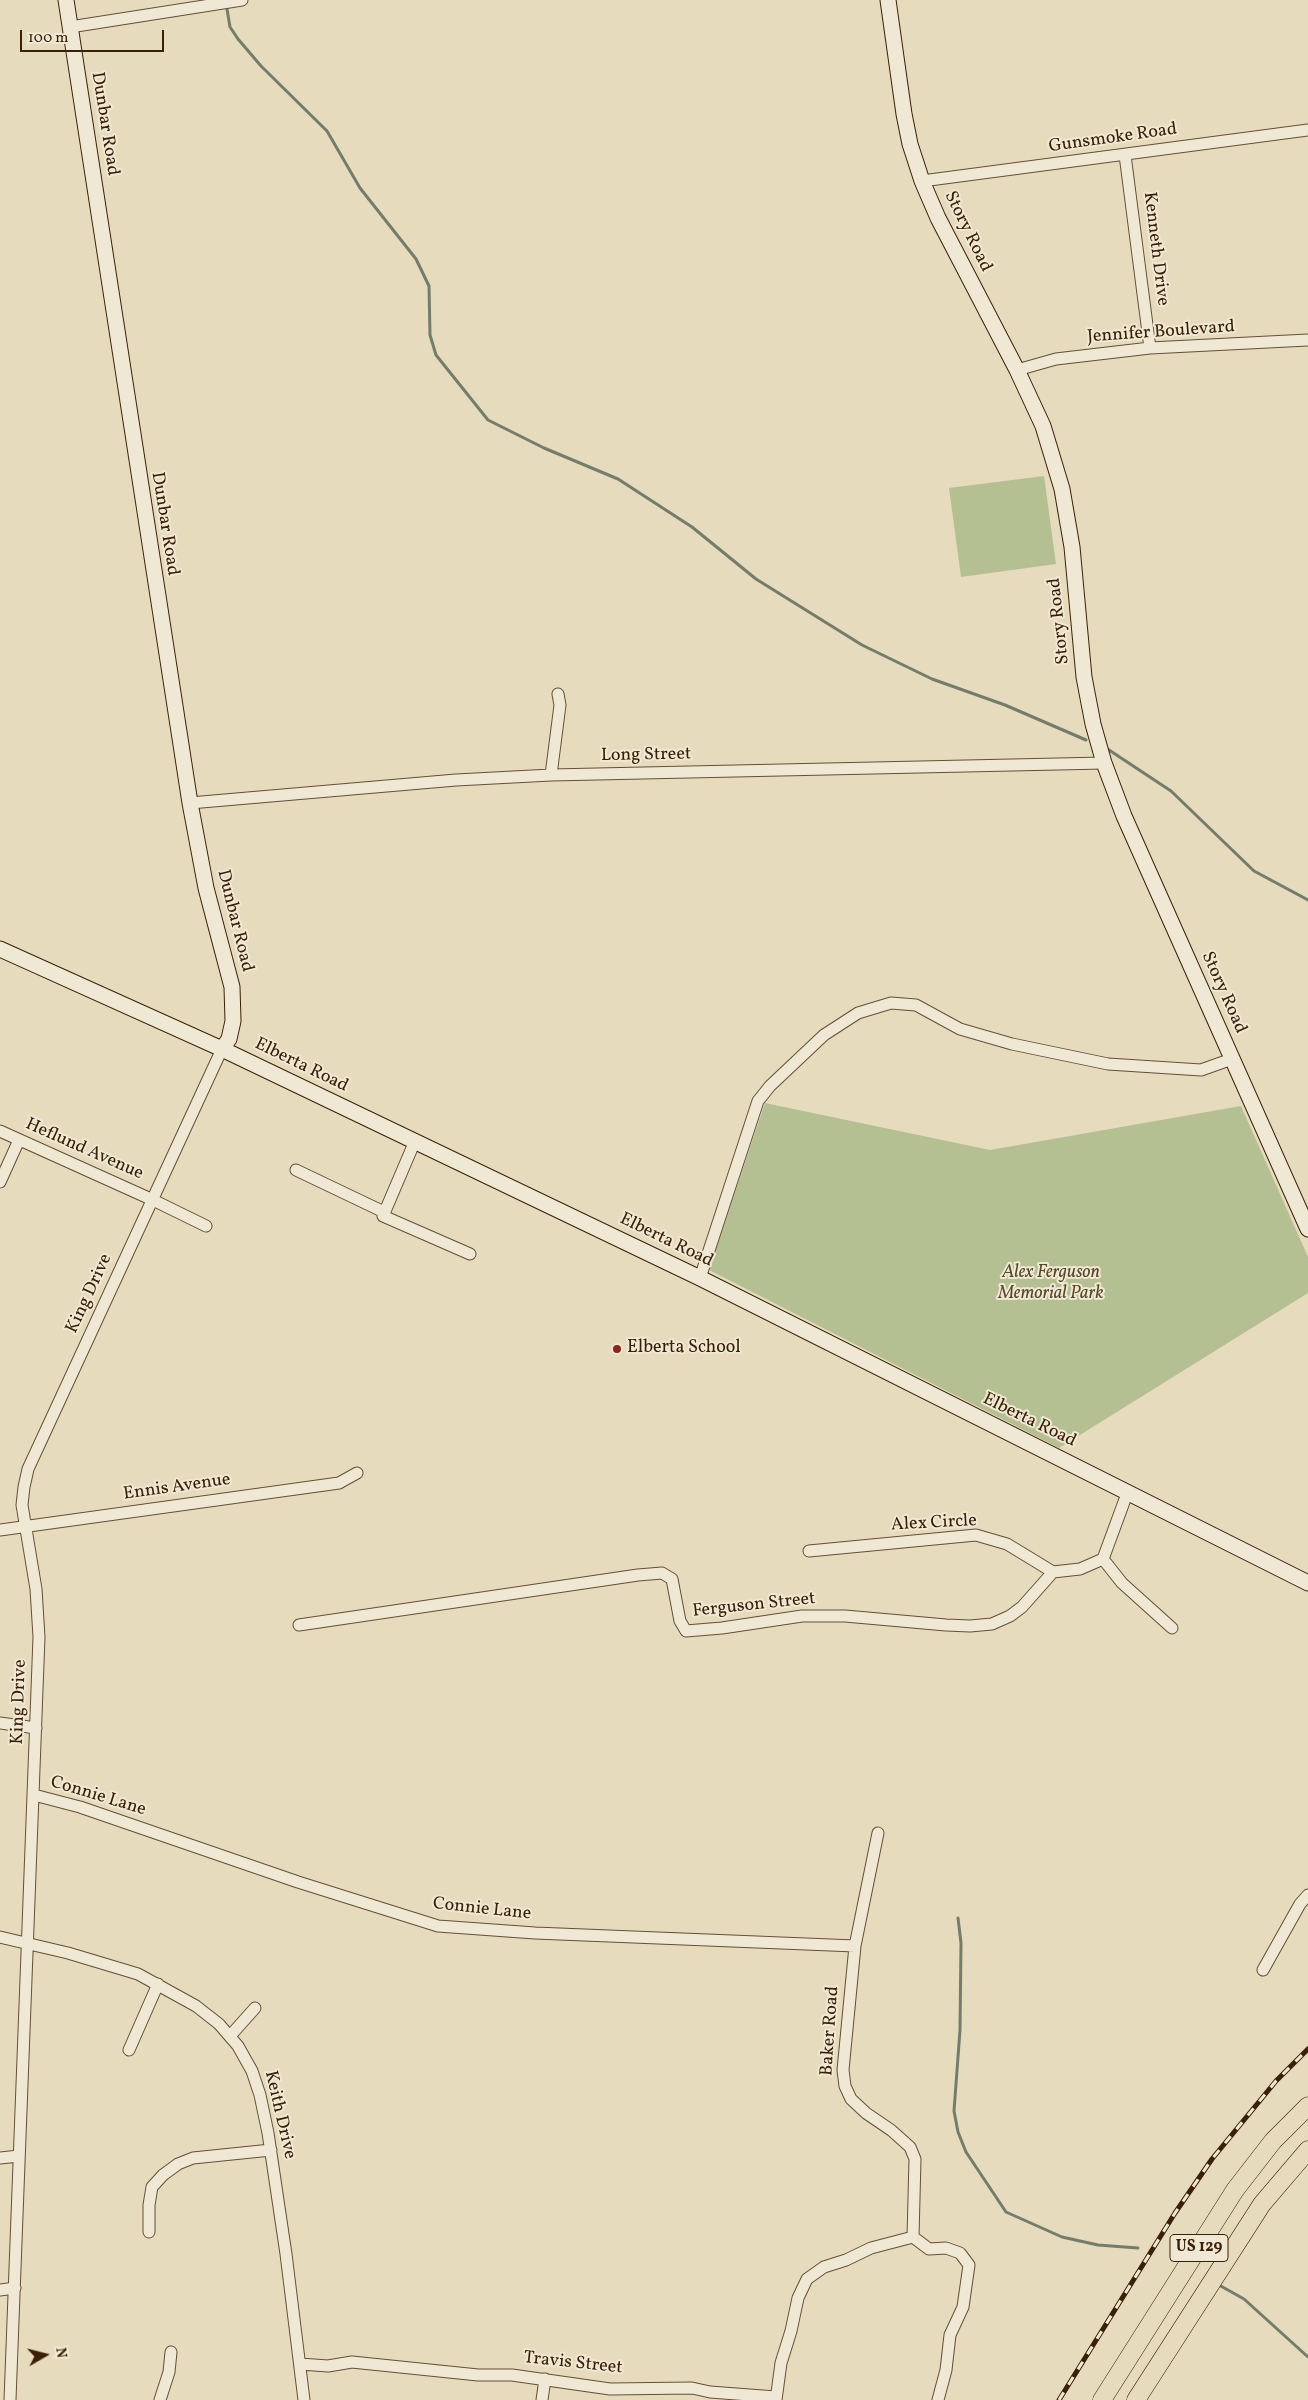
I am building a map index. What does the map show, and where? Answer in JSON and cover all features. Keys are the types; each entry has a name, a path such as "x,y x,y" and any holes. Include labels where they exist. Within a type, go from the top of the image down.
{"main road":[{"name":"US 129","path":"1102,2400 1235,2190 1273,2141 1308,2106"},
{"name":"US 129","path":"1136,2400 1262,2204 1308,2150"}],"street":[{"name":"Dunbar Road","path":"66,0 190,803 206,888 232,987 233,1021 229,1039 222,1049"},
{"path":"70,28 242,0"},
{"name":"Story Road","path":"888,0 904,114 910,144 922,181 957,256 1017,370 1043,426 1062,489 1072,547 1084,677 1093,724 1104,763 1124,816 1308,1229"},
{"name":"Gunsmoke Road","path":"922,181 1308,130"},
{"name":"Kenneth Drive","path":"1125,155 1150,348"},
{"name":"Jennifer Boulevard","path":"1017,370 1056,359 1150,348 1308,340"},
{"path":"551,775 559,714 558,694"},
{"name":"Long Street","path":"190,803 456,780 551,775 1104,763"},
{"name":"Elberta Road","path":"0,949 222,1049 700,1278 1308,1583"},
{"path":"700,1278 758,1101 770,1086 824,1035 858,1013 891,1003 916,1004 960,1029 1012,1044 1108,1064 1201,1070 1232,1059"},
{"name":"King Drive","path":"10,2400 39,1638 36,1589 22,1504 28,1469 154,1200 222,1049"},
{"name":"Heflund Avenue","path":"0,1131 154,1200 206,1226"},
{"path":"0,1182 19,1140"},
{"path":"415,1141 382,1216 470,1254"},
{"path":"296,1170 384,1212"},
{"name":"Ennis Avenue","path":"0,1530 339,1483 357,1473"},
{"path":"1053,1572 1080,1569 1103,1559 1128,1492"},
{"name":"Alex Circle","path":"809,1552 976,1535 1007,1544 1053,1572"},
{"path":"1103,1559 1122,1583 1172,1628"},
{"name":"Ferguson Street","path":"300,1625 662,1573 672,1579 680,1621 686,1631 722,1628 802,1616 846,1616 970,1626 992,1624 1010,1616 1022,1607 1053,1572"},
{"path":"0,1723 36,1728"},
{"name":"Connie Lane","path":"34,1796 80,1807 292,1880 438,1926 535,1933 856,1946"},
{"name":"Baker Road","path":"878,1833 856,1946 843,2070 845,2086 851,2099 866,2113 910,2146 915,2159 914,2236"},
{"path":"1263,1970 1300,1904 1308,1895"},
{"name":"Keith Drive","path":"0,1937 68,1953 138,1974 196,2006 230,2036 252,2072 260,2094 271,2150 304,2400"},
{"path":"129,2050 158,1984"},
{"path":"230,2036 255,2008"},
{"path":"149,2232 149,2205 152,2187 163,2175 178,2164 193,2158 271,2150"},
{"path":"0,2158 19,2156"},
{"path":"776,2398 781,2363 791,2331 798,2298 807,2279 824,2267 846,2260 870,2248 914,2236 929,2248 946,2248 960,2254 969,2266 963,2307 950,2335 946,2370 938,2400"},
{"path":"0,2290 15,2288"},
{"path":"160,2400 169,2372 171,2352"},
{"name":"Travis Street","path":"300,2364 328,2366 352,2362 478,2375 512,2375 610,2389 692,2388 710,2392 776,2398"},
{"path":"542,2400 544,2379"}],"green space":[{"path":"1044,476 1056,564 961,577 949,488"},
{"name":"Alex Ferguson Memorial Park","path":"765,1103 990,1150 1241,1106 1308,1257 1308,1293 1059,1448 709,1270"}],"waterway":[{"path":"227,9 230,27 238,39 261,66 327,131 360,188 416,259 429,286 430,335 436,355 488,420 544,448 618,479 692,527 756,579 862,645 932,679 1005,705 1086,740"},
{"path":"1106,748 1171,791 1254,871 1308,900"},
{"path":"958,1918 961,1943 960,2030 954,2111 958,2132 966,2152 1006,2212 1062,2237 1098,2245 1138,2248"},
{"path":"1219,2285 1244,2299 1308,2357"}],"railway":[{"path":"1059,2400 1175,2213 1212,2159 1276,2081 1308,2049"}],"place":[{"name":"Elberta School","path":"617,1349"}]}
